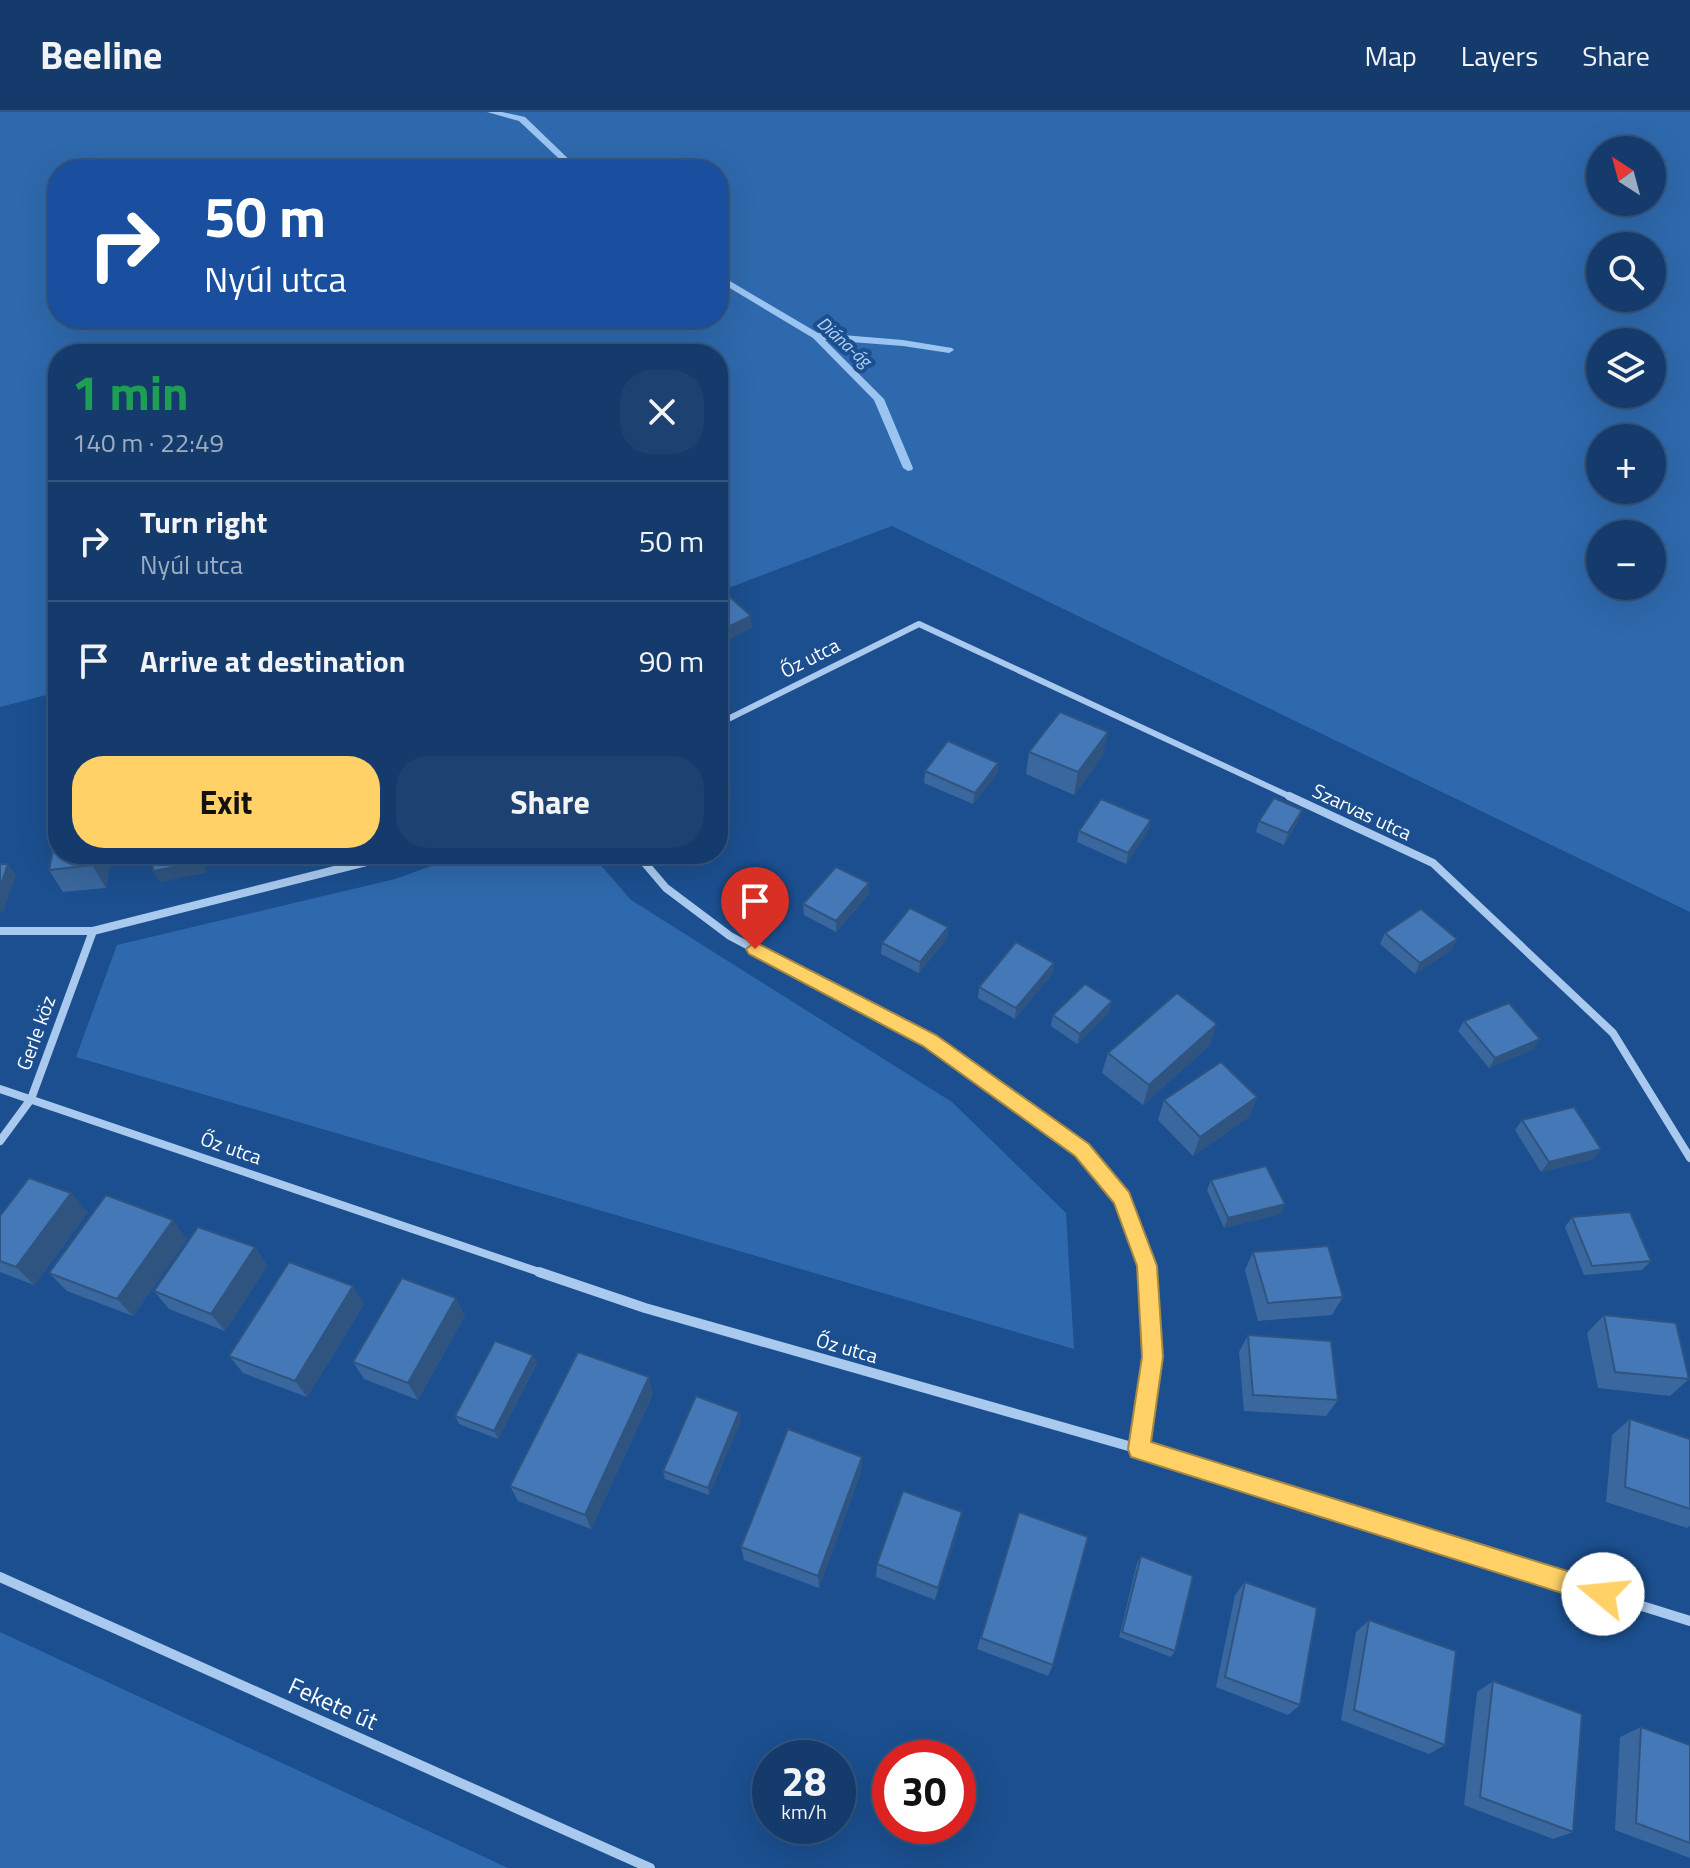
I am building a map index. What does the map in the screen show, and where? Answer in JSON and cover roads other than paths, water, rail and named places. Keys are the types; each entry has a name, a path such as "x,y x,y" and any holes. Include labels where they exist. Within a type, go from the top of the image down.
{"street":[{"name":"Őz utca","path":"728,719 919,624"},
{"name":"Szarvas utca","path":"919,624 1433,863 1613,1033 1690,1158"},
{"path":"0,931 93,931 358,864"},
{"path":"646,864 666,888 730,936 929,1041 1082,1150 1122,1198 1147,1266 1153,1357 1139,1449"},
{"name":"Gerle köz","path":"0,1141 31,1099 93,931"},
{"name":"Őz utca","path":"0,1089 645,1308 1139,1449 1690,1621"},
{"name":"Fekete út","path":"0,1577 650,1868"}],"waterway":[{"name":"Diána-ág","path":"491,112 522,119 565,160"},
{"name":"Diána-ág","path":"728,283 816,336"},
{"path":"816,336 949,350"},
{"name":"Diána-ág","path":"816,336 879,399 908,468"}]}
